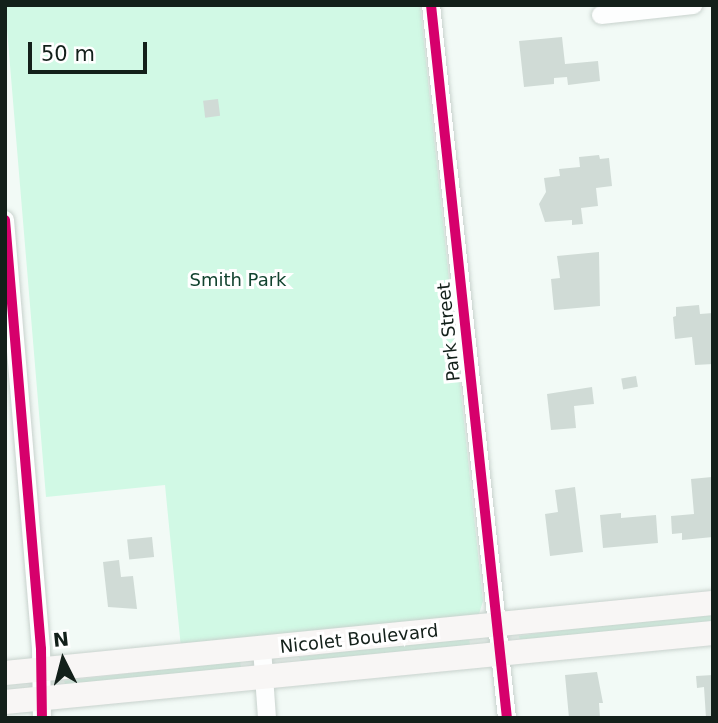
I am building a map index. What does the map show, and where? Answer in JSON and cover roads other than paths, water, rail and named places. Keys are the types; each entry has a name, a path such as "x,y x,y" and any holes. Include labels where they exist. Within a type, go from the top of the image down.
{"street":[{"name":"Park Street","path":"431,5 508,718"},
{"path":"601,15 692,5"},
{"path":"5,220 41,669 41,708"},
{"name":"Nicolet Boulevard","path":"5,673 713,603"},
{"name":"Nicolet Boulevard","path":"5,702 41,708 264,677 713,633"},
{"path":"262,648 267,718"}],"park label":[{"name":"Smith Park","path":"238,280"}]}
